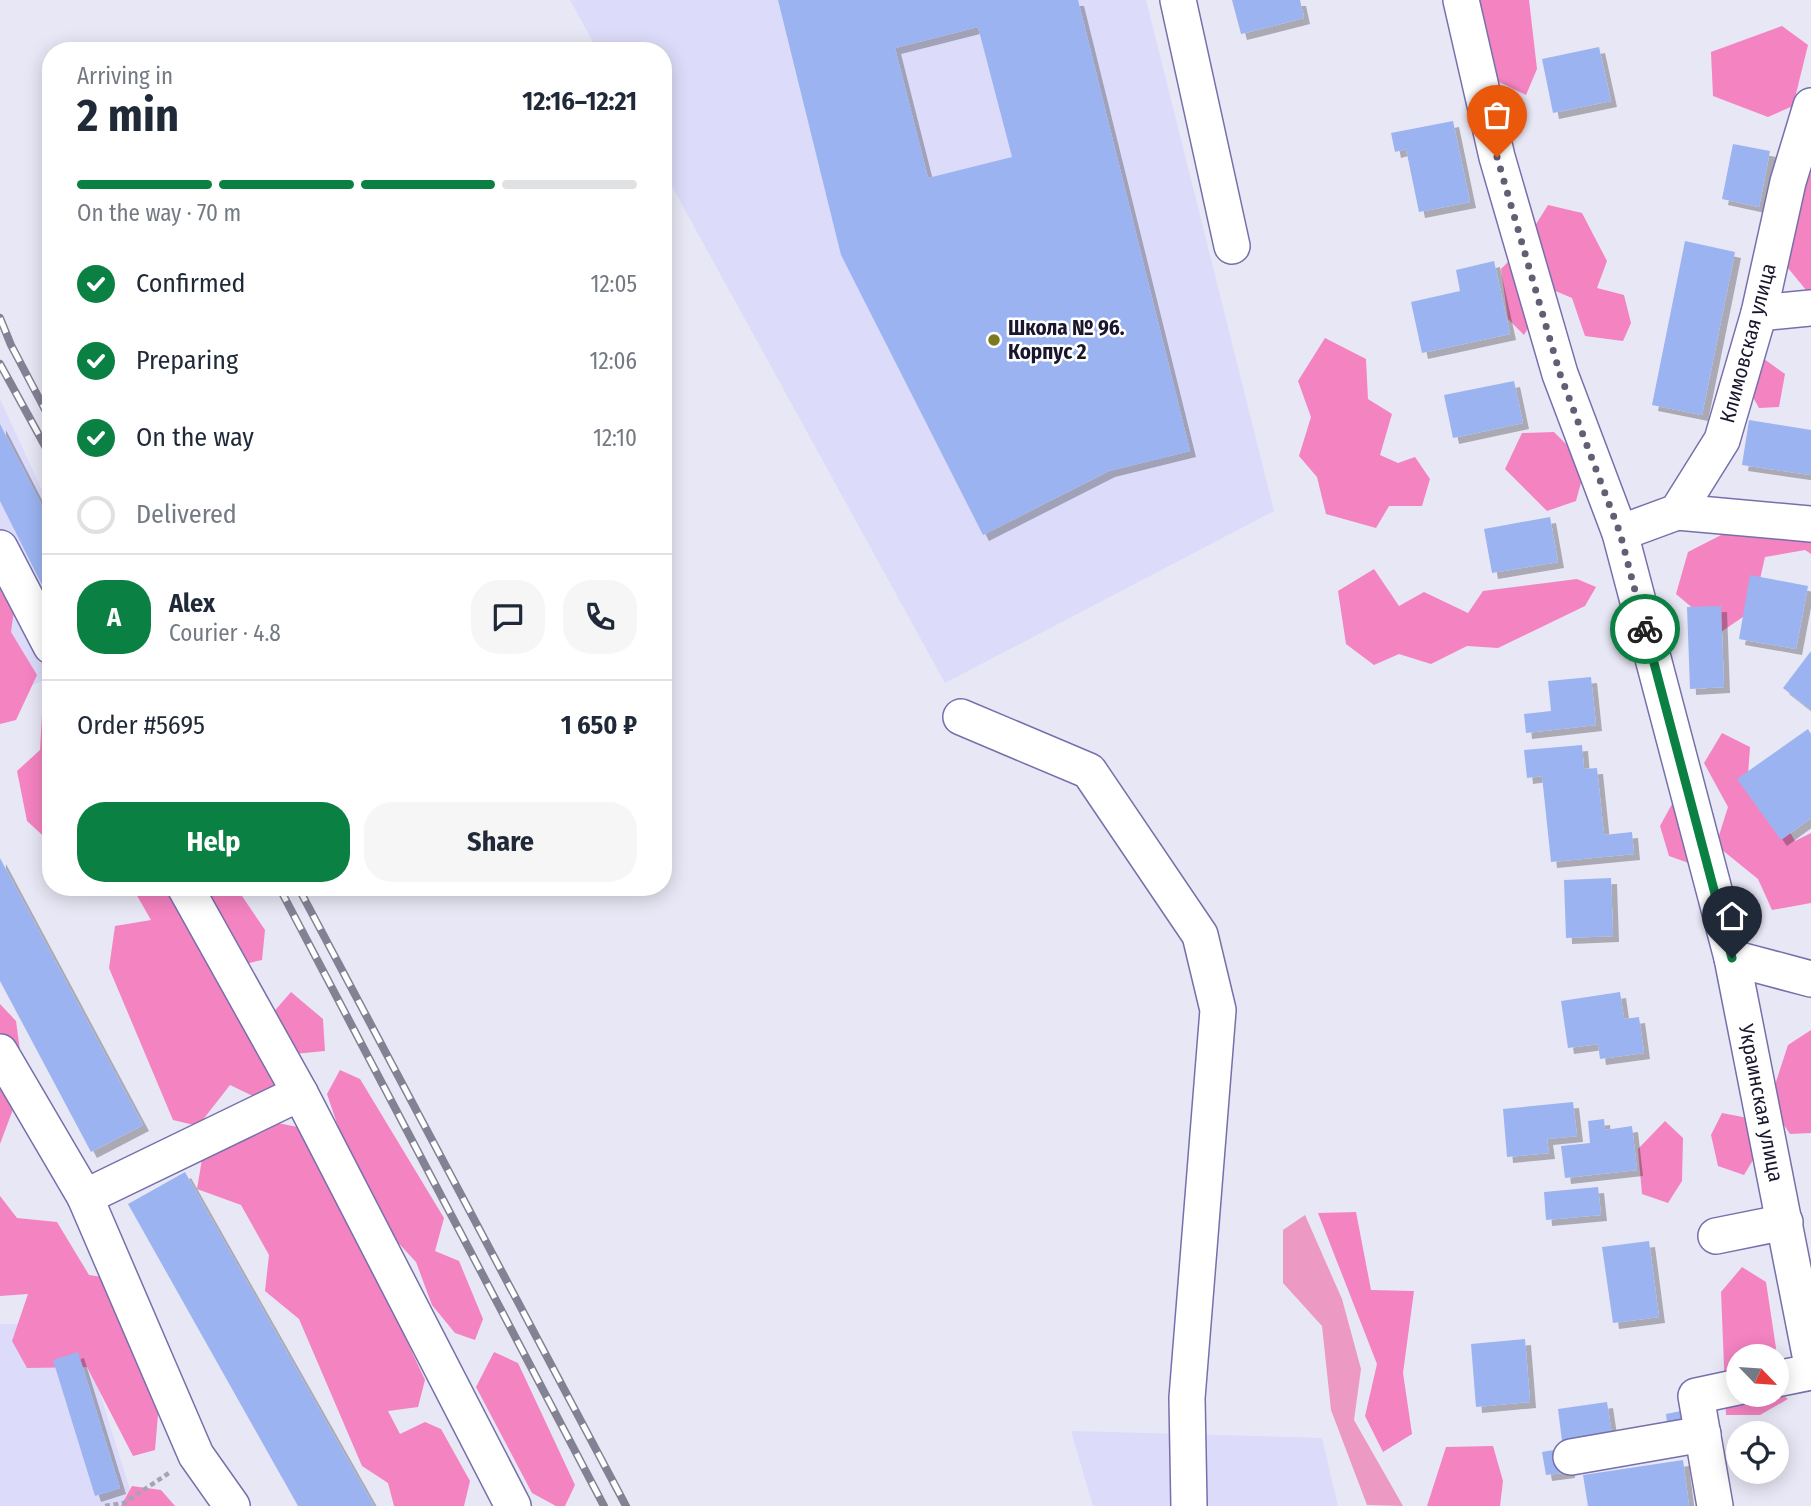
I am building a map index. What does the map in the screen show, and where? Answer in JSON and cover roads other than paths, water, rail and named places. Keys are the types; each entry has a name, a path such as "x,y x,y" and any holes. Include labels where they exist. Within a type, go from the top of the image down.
{"street":[{"path":"1178,0 1232,247"},
{"name":"Украинская улица","path":"1461,0 1497,157 1560,374 1620,533 1732,958 1811,1360"},
{"name":"Климовская улица","path":"1677,512 1722,440 1759,313 1788,183 1811,106"},
{"path":"1759,313 1811,307"},
{"path":"1620,533 1677,512 1811,524"},
{"path":"0,548 42,629"},
{"path":"961,717 1089,771 1200,935 1218,1010 1187,1398 1189,1506"},
{"path":"190,896 300,1093 513,1506"},
{"path":"1732,958 1811,979"},
{"path":"0,1052 85,1197 196,1455 232,1506"},
{"path":"85,1197 300,1093"},
{"path":"1716,1236 1785,1222"},
{"path":"1789,1376 1811,1371"},
{"path":"1715,1506 1696,1396 1726,1390"},
{"path":"1571,1457 1703,1434"}],"railway":[{"path":"0,318 42,404"},
{"path":"0,364 42,441"},
{"path":"284,896 604,1506"},
{"path":"303,896 626,1506"}],"place":[{"name":"Школа № 96. Корпус 2","path":"994,340"}]}
